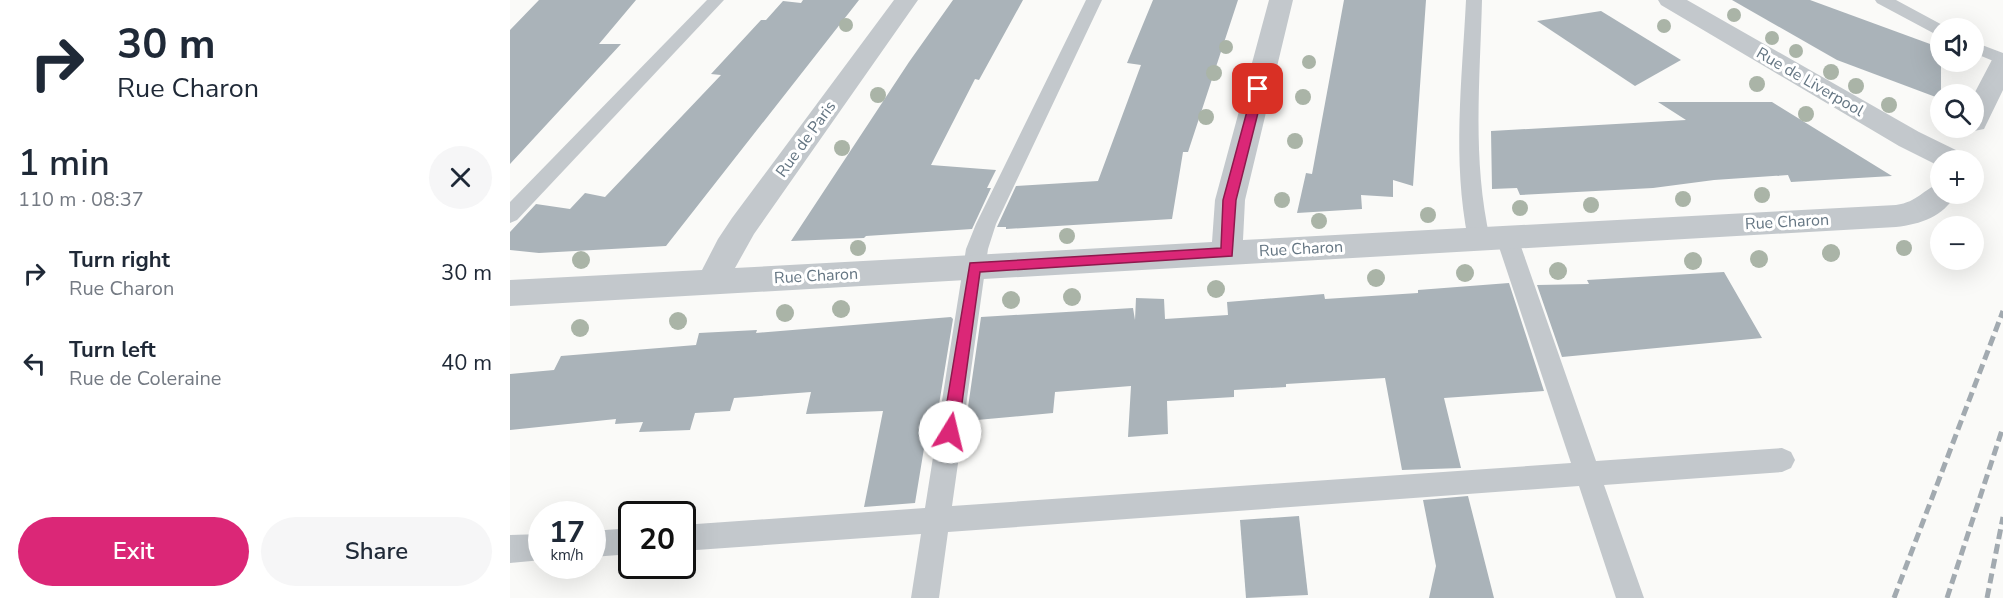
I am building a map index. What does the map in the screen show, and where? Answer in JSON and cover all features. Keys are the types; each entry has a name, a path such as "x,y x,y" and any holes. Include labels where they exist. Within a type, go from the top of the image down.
{"street":[{"name":"Rue de Paris","path":"713,281 729,247 743,226 906,0"},
{"path":"1227,253 1230,200 1281,0"},
{"name":"Rue de Liverpool","path":"1670,0 1909,139 1933,150"},
{"path":"1984,101 2003,60"},
{"name":"Rue Charon","path":"510,293 1896,216 1907,215 1932,204"}],"lane":[{"path":"510,215 716,0"},
{"path":"925,598 974,267 986,224 1094,0"},
{"path":"1474,0 1471,206 1493,238 1589,474 1630,598"},
{"path":"1882,0 1930,24"},
{"path":"1984,51 2003,60"},
{"path":"696,537 936,522 1782,460"},
{"path":"510,549 528,548"}],"building":[{"path":"539,0 636,0 599,44 621,44 510,164 510,30"},
{"path":"803,0 859,0 666,246 539,253 510,250 510,232 536,204 570,209 585,193 605,197 721,75 711,74 761,20 766,20 783,1 801,3"},
{"path":"953,0 1023,0 979,80 975,79 931,165 996,170 987,188 991,188 972,229 866,236 864,238 791,241 909,62"},
{"path":"1153,0 1238,0 1188,152 1183,152 1172,219 1006,229 1006,227 997,227 1016,186 1098,181 1141,65 1127,63"},
{"path":"1344,0 1426,0 1413,186 1393,180 1393,197 1361,195 1362,209 1297,213 1306,173 1312,174"},
{"path":"1732,0 1810,0 1930,44 1930,72 1941,72 1941,84 1930,84 1930,95 1837,60"},
{"path":"1601,11 1681,60 1635,86 1537,21"},
{"path":"1658,102 1772,102 1892,176 1791,182 1788,175 1714,180 1653,188 1520,195 1517,188 1492,189 1491,131 1686,120"},
{"path":"1724,272 1762,338 1562,357 1537,285 1589,284 1587,280"},
{"path":"1509,283 1544,391 1444,398 1461,468 1402,470 1385,378 1286,384 1286,387 1234,390 1234,397 1167,401 1168,434 1128,437 1131,386 1055,392 1053,413 966,421 981,317 1133,308 1135,320 1136,298 1164,299 1165,319 1228,315 1227,302 1324,294 1325,299 1418,293 1418,290"},
{"path":"951,317 953,319 936,423 928,424 915,503 864,507 883,411 806,414 811,392 734,398 730,411 695,413 690,430 639,432 643,422 615,424 616,419 510,430 510,374 554,370 561,356 696,345 699,333 757,330 756,333"},
{"path":"1468,496 1494,598 1429,598 1436,566 1423,500"},
{"path":"1299,516 1308,595 1246,598 1240,520"}],"railway":[{"path":"1894,598 2003,311"},
{"path":"1947,598 2003,427"},
{"path":"1987,598 2003,517"}],"route":[{"path":"950,432 974,267 1227,253 1227,218 1230,200 1258,89"}]}
